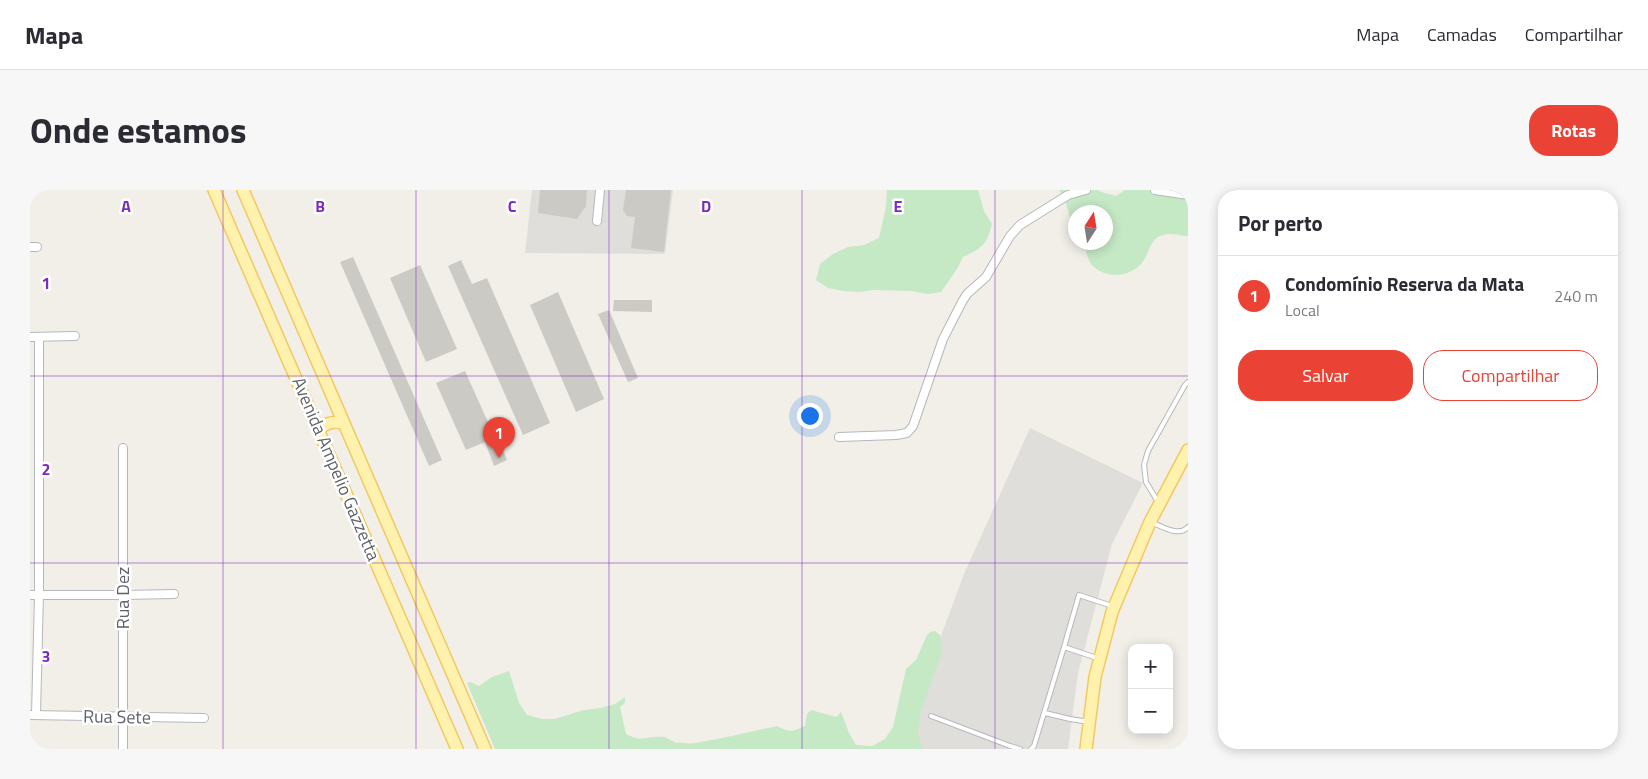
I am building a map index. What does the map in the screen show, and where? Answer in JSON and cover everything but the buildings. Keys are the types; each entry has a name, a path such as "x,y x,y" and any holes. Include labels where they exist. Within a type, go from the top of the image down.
{"main road":[{"name":"Avenida Ampelio Gazzetta","path":"214,190 458,749"},
{"name":"Avenida Ampelio Gazzetta","path":"244,190 485,749"},
{"path":"320,430 328,423 344,423"},
{"path":"1086,749 1095,677 1114,607 1150,522 1188,450"}],"street":[{"path":"596,221 600,190"},
{"path":"839,437 896,436 907,433 913,426 943,338 962,302 986,277 1010,236 1020,225 1068,195 1086,190"},
{"path":"1155,190 1188,196"},
{"path":"30,337 75,336"},
{"path":"33,715 39,594 39,337"},
{"name":"Rua Dez","path":"123,448 123,749"},
{"path":"30,595 174,594"},
{"name":"Rua Sete","path":"33,715 204,718"}],"lane":[{"path":"1160,504 1146,482 1144,465 1148,451 1188,382"},
{"path":"1150,522 1179,532 1184,531 1188,527"},
{"path":"1031,749 1034,746 1045,713 1079,595 1114,607"},
{"path":"1064,647 1100,658"},
{"path":"1045,713 1089,722"},
{"path":"931,716 1020,749"}],"shaded area":[{"path":"532,190 673,190 665,254 525,253"},
{"path":"1030,428 1143,483 1112,544 1078,673 1068,749 905,749 935,652 964,574"}],"green space":[{"path":"887,190 978,190 984,211 992,224 988,237 983,245 963,257 941,292 928,294 912,291 843,291 828,288 816,280 820,264 833,254 848,247 864,245 879,238 886,207"},
{"path":"1059,190 1098,190 1116,196 1125,190 1188,190 1188,236 1162,235 1153,241 1144,260 1133,270 1118,275 1104,273 1091,264 1085,250 1113,250 1113,205 1068,205 1068,212"},
{"path":"935,631 940,635 943,649 921,712 918,734 922,749 495,749 467,683 470,682 479,686 492,677 509,671 519,703 527,715 542,719 555,719 584,710 601,708 615,704 625,697 625,703 620,707 626,734 636,738 664,737 676,743 705,741 777,726 788,731 794,730 805,726 807,714 811,710 836,717 841,712 856,745 872,746 885,739 893,727 906,669 916,660 927,635"}],"place":[{"name":"Condomínio Reserva da Mata","path":"499,458"}]}
